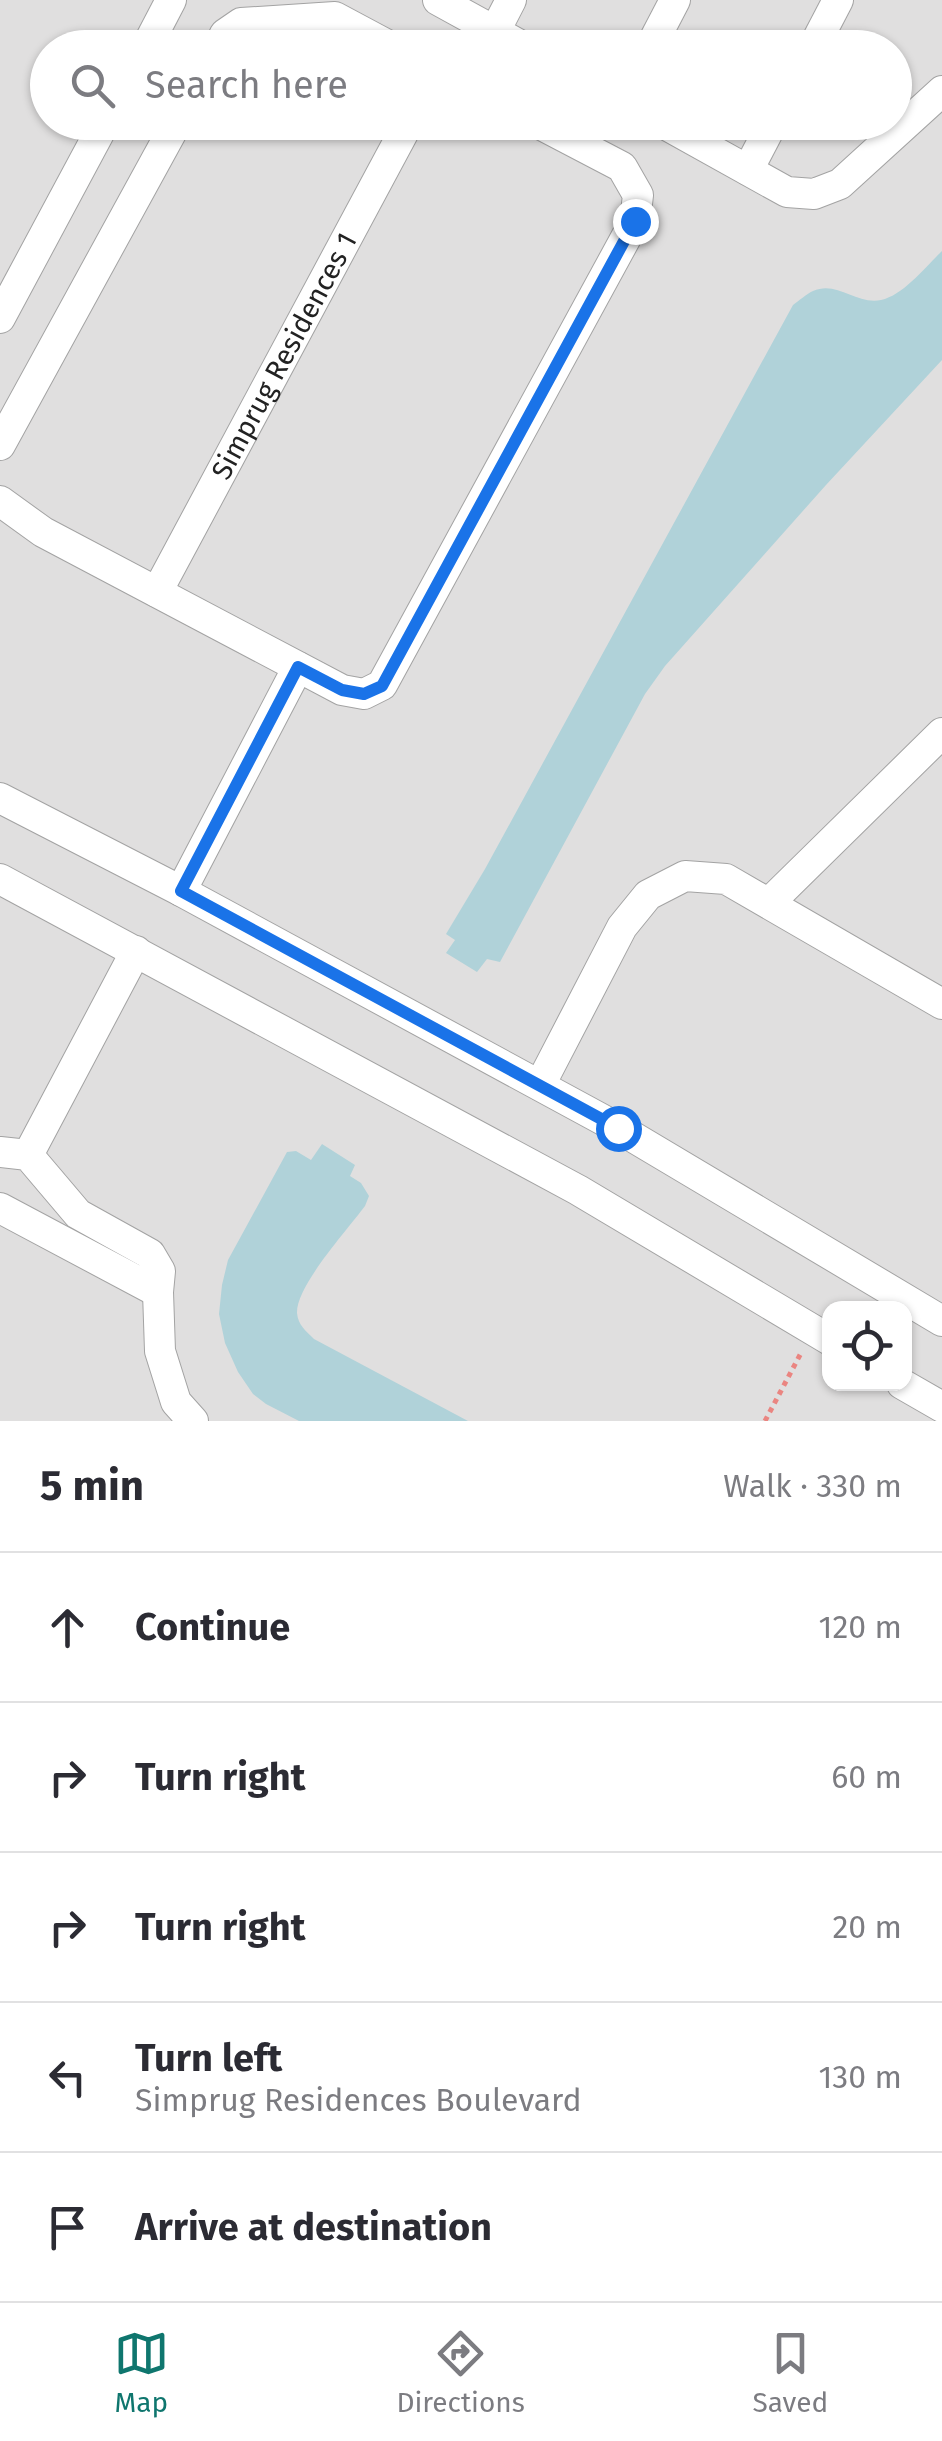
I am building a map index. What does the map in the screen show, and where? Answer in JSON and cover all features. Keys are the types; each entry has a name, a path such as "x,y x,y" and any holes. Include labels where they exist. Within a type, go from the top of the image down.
{"street":[{"path":"155,30 171,0"},
{"path":"438,0 493,30"},
{"path":"496,30 511,0"},
{"path":"659,30 675,0"},
{"path":"822,30 838,0"},
{"path":"233,30 241,22 335,17 359,30"},
{"path":"912,118 942,91"},
{"path":"0,318 95,140"},
{"path":"0,445 166,140"},
{"name":"Simprug Residences 1","path":"157,592 398,140"},
{"path":"0,501 43,532 342,690 364,694 382,686 635,221 638,195 622,168 570,140"},
{"path":"694,140 787,192 814,194 840,184 888,140"},
{"path":"748,170 764,140"},
{"path":"181,891 298,667"},
{"path":"769,903 942,733"},
{"path":"0,798 181,891 618,1128 942,1321"},
{"path":"540,1085 622,926 648,895 685,876 726,879 942,1004"},
{"path":"0,879 578,1190 821,1336"},
{"path":"136,951 14,1154 78,1214 150,1254 160,1271 160,1351 176,1402 193,1421"},
{"path":"0,1208 158,1292"},
{"path":"912,1390 942,1408"}],"path":[{"path":"765,1421 821,1336"}],"shaded area":[{"path":"0,0 942,0 942,1421 0,1421"}],"water":[{"path":"942,251 942,360 665,666 645,694 500,962 487,959 477,972 446,953 455,940 446,934 793,305 822,288 872,301 890,297 906,287"},
{"path":"322,1144 355,1165 350,1176 361,1183 369,1196 305,1288 297,1313 301,1324 314,1339 468,1421 299,1421 253,1394 238,1372 225,1343 219,1314 228,1260 287,1152 296,1151 311,1160"}],"route":[{"path":"618,1128 181,891 298,667 342,690 364,694 382,686 635,221"}]}
